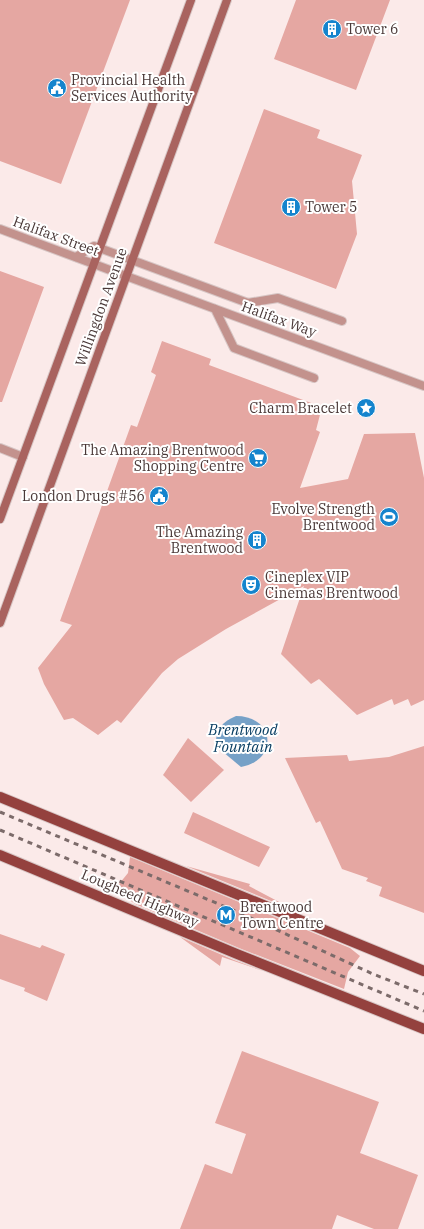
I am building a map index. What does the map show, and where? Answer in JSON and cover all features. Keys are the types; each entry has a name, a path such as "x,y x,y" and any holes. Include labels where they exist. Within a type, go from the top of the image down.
{"main road":[{"name":"Willingdon Avenue","path":"0,519 191,0"},
{"name":"Willingdon Avenue","path":"0,623 227,0"},
{"path":"0,797 424,971"},
{"name":"Lougheed Highway","path":"0,855 237,954 424,1029"}],"street":[{"name":"Halifax Street","path":"0,229 126,276"},
{"path":"76,257 94,246 248,303 278,298 342,321"},
{"name":"Halifax Way","path":"126,276 424,386"},
{"path":"215,309 234,348 314,378"},
{"path":"0,448 23,457"}],"water":[{"name":"Brentwood Fountain","path":"236,716 249,718 259,723 265,730 267,739 266,748 262,756 253,763 241,767 216,746 217,735 220,727"}],"building":[{"path":"0,0 130,0 61,184 0,161"},
{"name":"Tower 6","path":"296,0 390,0 356,90 274,59"},
{"name":"Tower 5","path":"264,109 320,130 317,138 362,155 352,181 357,234 336,289 214,243"},
{"path":"0,271 44,287 2,402 0,402"},
{"name":"The Amazing Brentwood","path":"162,341 211,359 209,365 322,407 316,430 320,432 300,488 348,479 364,434 415,433 424,478 424,700 411,706 408,699 394,705 392,699 357,715 319,679 311,684 281,654 304,586 226,629 178,659 162,673 121,723 117,720 98,735 73,718 64,720 44,684 38,668 72,625 60,621 131,425 137,427 156,375 151,372"},
{"path":"188,738 224,770 191,802 163,775"},
{"path":"424,746 424,913 379,896 382,887 366,881 368,878 342,869 320,821 316,823 285,758 347,755 349,761 389,757"},
{"path":"193,812 270,847 259,867 184,833"},
{"path":"130,857 350,948 360,956 348,972 344,989 239,948 135,904 115,889 128,873"},
{"path":"186,866 250,884 249,886 300,913"},
{"path":"0,934 40,948 42,945 65,954 47,1001 24,991 25,988 0,979"},
{"path":"180,937 263,971 222,957 220,966"},
{"path":"242,1051 379,1102 360,1153 418,1175 398,1229 374,1229 337,1215 332,1229 180,1229 205,1164 232,1174 246,1134 215,1123"}],"railway":[{"path":"0,812 240,913 373,974 424,994"},
{"path":"0,830 424,1011"}],"place":[{"name":"Tower 6","path":"332,29"},
{"name":"Provincial Health Services Authority","path":"57,88"},
{"name":"Tower 5","path":"291,207"},
{"name":"Charm Bracelet","path":"366,408"},
{"name":"The Amazing Brentwood Shopping Centre","path":"258,458"},
{"name":"London Drugs #56","path":"159,496"},
{"name":"Evolve Strength Brentwood","path":"389,517"},
{"name":"The Amazing Brentwood","path":"257,540"},
{"name":"Cineplex VIP Cinemas Brentwood","path":"251,585"},
{"name":"Brentwood Town Centre","path":"226,915"}]}
